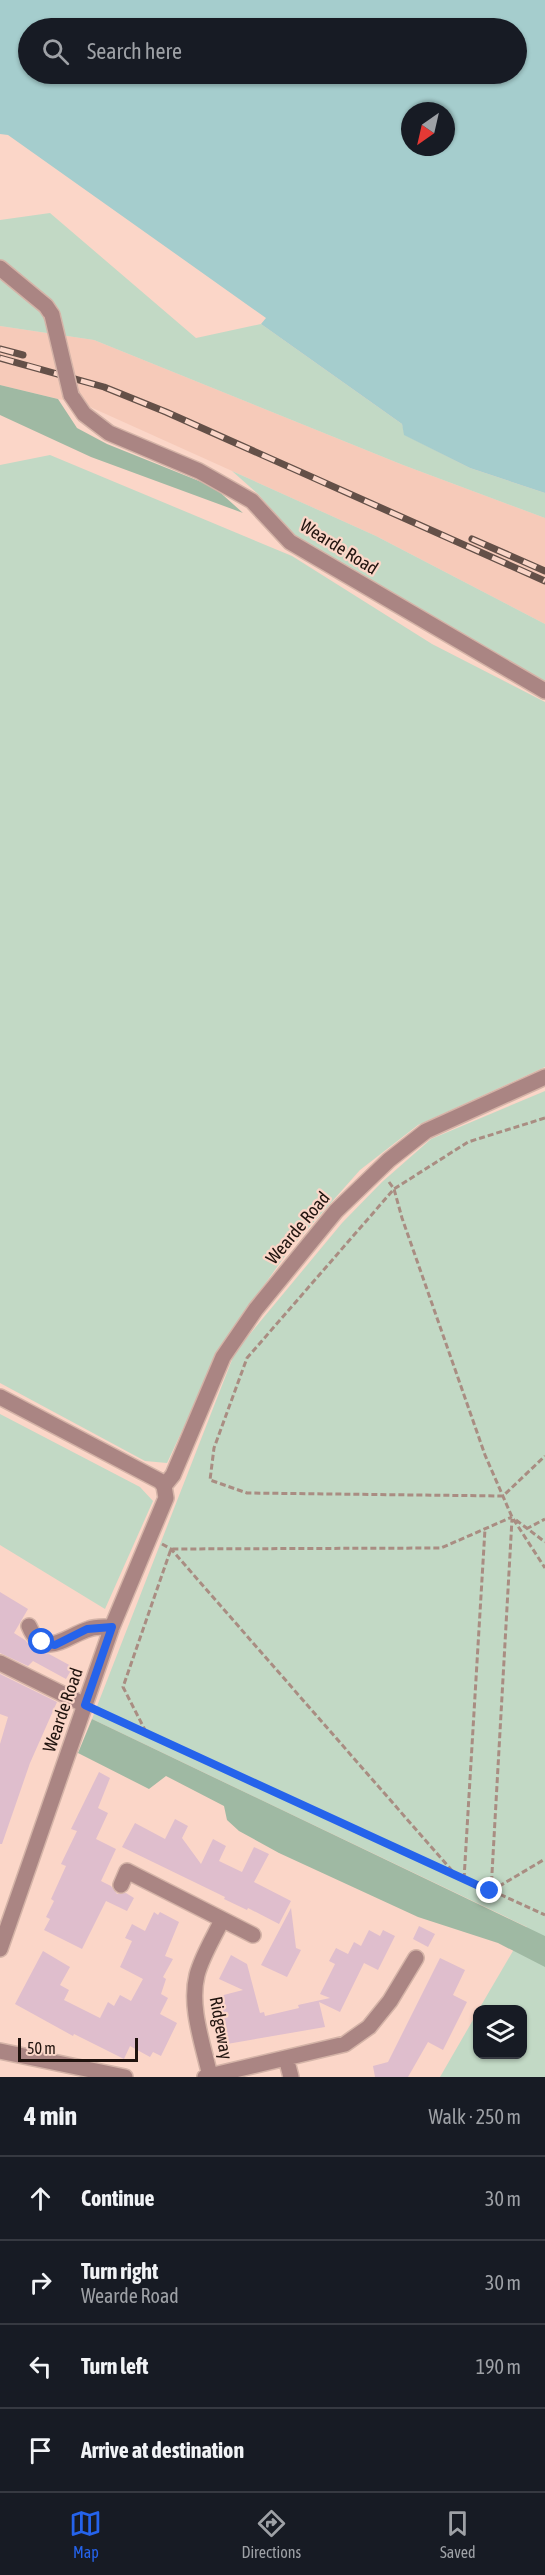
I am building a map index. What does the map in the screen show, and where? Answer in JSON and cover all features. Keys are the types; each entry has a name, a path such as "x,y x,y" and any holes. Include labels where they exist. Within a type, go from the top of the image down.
{"street":[{"name":"Wearde Road","path":"0,268 46,306 52,315 71,395 84,414 109,433 199,471 252,501 290,542 545,691"},
{"name":"Wearde Road","path":"0,1949 112,1627 166,1498 165,1486 173,1476 223,1357 256,1309 336,1211 380,1169 426,1131 545,1077"},
{"path":"0,1397 160,1481 165,1486"},
{"path":"29,1626 33,1636 42,1642 55,1645 87,1629 112,1627"},
{"path":"0,1663 85,1705"},
{"path":"121,1885 127,1871 253,1935"},
{"name":"Ridgeway","path":"207,2076 198,2023 195,1987 198,1972 222,1920"},
{"path":"207,2076 345,2044 369,2027 390,2001 416,1958"},
{"path":"0,2051 125,2077"},
{"path":"286,2058 291,2077"}],"path":[{"path":"545,1118 468,1142 394,1189 247,1358 214,1448 210,1480 247,1493 503,1496 545,1456"},
{"path":"380,1169 394,1189 402,1218 485,1455 512,1517 545,1568"},
{"path":"171,1549 441,1548 512,1517"},
{"path":"512,1517 545,1542"},
{"path":"490,1891 512,1517"},
{"path":"526,1529 545,1519"},
{"path":"464,1879 485,1529"},
{"path":"149,1538 171,1549 455,1875"},
{"path":"146,1732 123,1687 171,1549"},
{"path":"85,1705 545,1915"},
{"path":"490,1891 545,1859"}],"shaded area":[{"path":"0,326 94,340 403,465 545,518 545,624 376,536 88,406 0,385"}],"green space":[{"path":"50,213 196,338 261,324 402,424 405,435 470,468 545,493 545,518 403,465 94,340 0,326 0,220"},
{"path":"0,385 58,399 77,428 107,444 214,487 243,513 91,457 0,415"},
{"path":"50,455 292,556 432,644 545,702 545,1067 418,1125 360,1170 290,1249 224,1341 167,1463 145,1461 0,1383 0,465"},
{"path":"232,471 376,536 545,624 545,681 299,541 258,494"},
{"path":"545,1091 545,2077 440,2077 473,2020 473,2059 527,2059 527,2005 481,2005 527,1927 92,1719 235,1352 342,1223 382,1182 431,1139"},
{"path":"0,1414 140,1487 153,1501 105,1609 0,1545"},
{"path":"92,1719 545,1936 545,1967 498,1943 418,1917 279,1853 239,1831 227,1820 224,1806 166,1776 149,1789 78,1753"}],"water":[{"path":"0,0 545,0 545,493 470,468 404,435 402,424 261,324 266,318 8,135 0,134"}],"building":[{"path":"0,1592 28,1609 14,1633 35,1650 49,1654 73,1667 66,1679 33,1661 28,1666 0,1653"},
{"path":"0,1674 57,1702 30,1763 2,1844 0,1844 0,1744 8,1717 0,1714"},
{"path":"99,1772 110,1778 98,1808 108,1813 96,1839 116,1849 101,1881 111,1886 117,1894 126,1893 134,1898 127,1911 106,1901 82,1949 44,1930 50,1919 46,1917 54,1901 51,1899 66,1866 61,1864 77,1831 71,1829"},
{"path":"175,1819 188,1826 182,1838 201,1864 213,1839 226,1846 219,1861 242,1872 254,1847 269,1854 254,1882 291,1901 279,1924 122,1847 135,1823 165,1839"},
{"path":"291,1908 296,1948 301,1950 287,1977 261,1965"},
{"path":"154,1912 158,1915 160,1912 179,1922 165,1956 173,1959 163,1977 166,1979 161,1994 168,1998 160,2014 177,2023 161,2056 153,2052 150,2057 130,2046 124,2059 74,2034 73,2036 15,2004 43,1951 70,1967 60,1985 69,1990 64,2000 100,2018 108,2002 114,2006 120,1995 131,2001 143,1979 120,1967 132,1941 125,1938 132,1924 145,1931"},
{"path":"419,1926 435,1934 428,1947 413,1939"},
{"path":"369,1930 380,1936 383,1930 395,1936 378,1970 364,1963 340,2012 319,2002 325,2027 227,2044 216,1997 243,1990 219,1979 231,1955 247,1964 260,2013 264,2012 265,2016 330,1998 320,1994 335,1964 329,1961 336,1948 348,1954 354,1942 361,1946"},
{"path":"440,1958 465,1970 453,1995 467,2002 443,2050 428,2042 408,2077 375,2077 373,2066 388,2062"}],"railway":[{"path":"0,349 23,355"},
{"path":"0,358 104,387 166,412 545,581"},
{"path":"472,539 545,571"}],"route":[{"path":"42,1642 55,1645 87,1629 99,1626 112,1627 85,1705 490,1891"}]}
